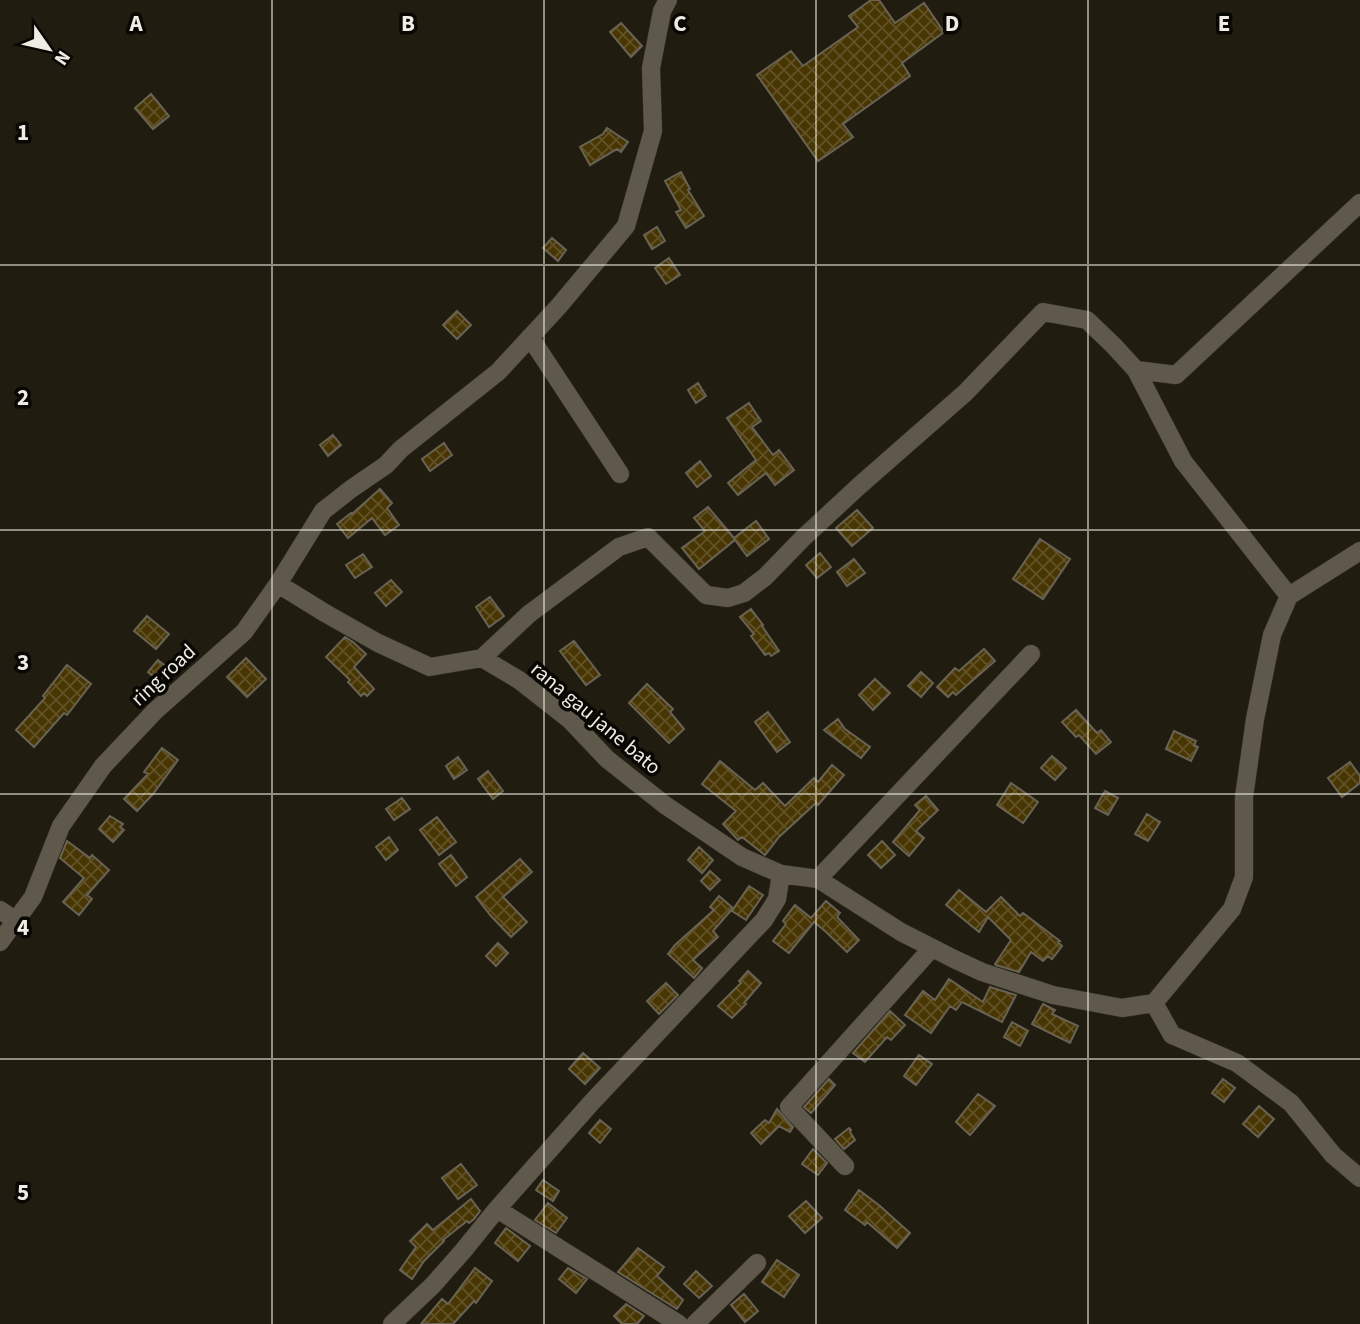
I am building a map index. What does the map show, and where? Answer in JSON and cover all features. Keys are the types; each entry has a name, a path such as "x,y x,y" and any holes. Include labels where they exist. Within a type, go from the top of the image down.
{"street":[{"name":"ring road","path":"0,942 33,897 61,826 103,766 155,711 244,632 278,584 323,511 386,465 401,449 498,372 626,226 653,131 651,68 662,10 668,0"},
{"path":"1136,370 1176,375 1360,203"},
{"path":"278,584 378,643 430,667 482,659 528,614 619,547 648,537 706,594 728,598 744,593 765,577 859,485 965,393 1043,312 1087,320 1136,370 1183,461 1289,596"},
{"path":"530,337 620,474"},
{"path":"1031,654 818,880 901,932 982,972 1053,995 1122,1008 1154,1003 1232,909 1244,877 1244,797 1255,719 1272,635 1289,596 1360,551"},
{"name":"rana gau jane bato","path":"482,659 519,680 570,720 607,759 665,805 742,857 781,874 818,880"},
{"path":"392,1324 433,1284 592,1102 764,920 777,899 781,874"},
{"path":"0,910 16,921"},
{"path":"845,1166 789,1107 932,948"},
{"path":"1154,1003 1172,1035 1237,1063 1291,1103 1333,1155 1360,1178"},
{"path":"497,1209 679,1324"},
{"path":"695,1324 757,1263"}],"building":[{"path":"871,0 879,0 895,23 924,3 944,32 902,63 910,76 843,124 853,137 818,161 757,75 791,51 803,66 858,27 849,16"},
{"path":"621,23 642,46 631,57 610,32"},
{"path":"151,94 169,116 153,129 135,108"},
{"path":"607,128 628,142 621,152 617,149 590,165 580,147 603,134"},
{"path":"681,172 690,189 688,190 704,216 686,228 676,212 681,210 665,181"},
{"path":"657,227 665,241 652,249 644,235"},
{"path":"552,238 566,250 558,261 543,248"},
{"path":"669,258 680,275 666,284 655,268"},
{"path":"457,311 471,325 457,339 443,325"},
{"path":"698,383 706,396 696,403 688,390"},
{"path":"749,403 761,421 752,427 773,455 779,450 794,470 775,485 766,473 738,495 728,483 756,460 727,418"},
{"path":"333,435 341,445 328,456 320,445"},
{"path":"444,443 452,455 430,471 422,459"},
{"path":"700,461 711,476 697,487 686,473"},
{"path":"380,489 392,503 387,508 399,525 385,535 372,518 348,538 337,524"},
{"path":"708,507 734,538 756,521 769,539 747,556 735,540 699,569 682,548 705,531 694,518"},
{"path":"857,510 873,528 852,546 836,528"},
{"path":"1040,539 1070,559 1043,599 1013,579"},
{"path":"820,553 831,567 817,578 806,565"},
{"path":"363,554 372,567 355,578 346,565"},
{"path":"854,559 865,573 847,586 837,572"},
{"path":"391,580 402,592 386,606 375,593"},
{"path":"490,597 504,616 489,627 476,607"},
{"path":"751,609 779,651 771,656 769,653 765,655 751,636 754,634 740,617"},
{"path":"147,616 169,634 156,649 134,631"},
{"path":"345,637 366,654 354,667 374,689 367,696 364,693 361,696 348,682 350,680 326,657"},
{"path":"574,641 600,675 586,685 560,651"},
{"path":"984,649 995,661 956,695 953,692 948,697 937,687 955,668 959,671"},
{"path":"246,658 266,679 247,697 227,677"},
{"path":"158,660 169,669 159,681 148,672"},
{"path":"67,665 91,684 67,715 64,713 34,747 16,730 45,698 43,696"},
{"path":"921,672 933,683 921,697 908,686"},
{"path":"875,679 890,693 873,710 859,695"},
{"path":"647,684 673,709 670,712 684,729 669,743 629,703"},
{"path":"1076,710 1097,733 1101,730 1111,742 1096,754 1079,735 1076,737 1062,722"},
{"path":"768,712 790,742 777,752 755,722"},
{"path":"838,719 845,729 870,747 861,758 824,730"},
{"path":"1174,731 1196,741 1194,745 1198,747 1191,761 1166,749"},
{"path":"162,748 178,760 137,811 124,799 148,774 144,772"},
{"path":"1052,756 1066,768 1055,780 1041,768"},
{"path":"458,757 467,770 454,779 446,766"},
{"path":"720,761 755,790 763,783 785,806 814,778 818,782 832,765 844,775 818,805 816,803 779,837 765,855 742,837 738,840 723,824 736,811 702,784"},
{"path":"1350,762 1360,776 1360,783 1342,797 1328,778"},
{"path":"488,771 503,791 493,799 478,779"},
{"path":"1011,783 1038,802 1023,823 997,805"},
{"path":"1105,791 1118,798 1108,815 1095,808"},
{"path":"926,796 938,810 916,831 924,838 909,856 893,842 920,810 915,805"},
{"path":"402,798 410,809 394,820 386,809"},
{"path":"1147,814 1160,822 1148,841 1135,834"},
{"path":"110,816 123,824 120,827 124,830 113,842 99,829"},
{"path":"437,817 456,842 439,855 420,830"},
{"path":"389,837 398,850 386,860 376,847"},
{"path":"67,841 90,858 92,855 109,870 87,895 92,899 79,915 63,902 84,878 60,858"},
{"path":"882,841 895,855 881,868 868,855"},
{"path":"699,847 713,860 702,873 688,860"},
{"path":"451,855 467,877 456,886 439,864"},
{"path":"520,859 532,872 503,897 527,922 511,937 476,897"},
{"path":"710,871 720,880 710,890 701,881"},
{"path":"749,886 763,895 746,920 732,911"},
{"path":"959,890 986,912 1001,897 1020,916 1023,913 1060,941 1058,942 1062,946 1052,959 1048,956 1043,961 1031,952 1019,972 996,965 1011,940 988,917 979,932 946,905"},
{"path":"719,896 733,908 713,931 718,937 693,960 702,968 694,978 668,954 714,910 710,907"},
{"path":"826,901 840,913 837,917 859,940 847,952 814,922 789,953 773,941 786,924 783,921 795,905 811,918"},
{"path":"498,943 508,953 496,966 486,956"},
{"path":"748,971 761,983 732,1018 718,1006 741,983 739,981"},
{"path":"949,979 983,1002 990,987 1016,995 1002,1022 962,1002 956,1010 950,1006 931,1033 905,1015 923,991 935,1000"},
{"path":"666,983 678,995 659,1014 647,1001"},
{"path":"1043,1004 1055,1010 1052,1014 1078,1026 1070,1043 1032,1024"},
{"path":"890,1011 905,1025 891,1040 887,1037 865,1062 853,1053"},
{"path":"1012,1022 1028,1031 1020,1046 1004,1037"},
{"path":"583,1053 600,1068 585,1084 569,1069"},
{"path":"919,1055 932,1064 916,1085 904,1076"},
{"path":"829,1079 835,1085 811,1113 804,1107"},
{"path":"1223,1079 1235,1088 1224,1102 1212,1093"},
{"path":"978,1094 995,1106 970,1135 956,1122"},
{"path":"1259,1106 1274,1119 1258,1137 1243,1124"},
{"path":"777,1109 793,1127 790,1132 779,1126 761,1144 751,1133 765,1120 769,1123"},
{"path":"600,1120 611,1129 600,1143 589,1133"},
{"path":"849,1128 855,1140 844,1149 835,1139"},
{"path":"813,1149 827,1163 818,1175 802,1164"},
{"path":"461,1164 477,1185 458,1199 442,1178"},
{"path":"543,1180 559,1191 553,1201 536,1190"},
{"path":"859,1190 910,1233 897,1248 867,1222 865,1225 845,1210"},
{"path":"471,1199 480,1211 474,1219 469,1223 467,1221 443,1240 412,1279 400,1270 416,1247 410,1241 427,1224 433,1230"},
{"path":"806,1201 822,1218 805,1233 789,1216"},
{"path":"548,1203 567,1218 556,1233 535,1220"},
{"path":"506,1228 530,1246 518,1261 495,1243"},
{"path":"638,1248 664,1267 657,1276 683,1300 677,1309 618,1272"},
{"path":"777,1260 799,1275 784,1297 762,1282"},
{"path":"475,1268 492,1281 476,1303 474,1301 453,1324 421,1324 442,1299 448,1304"},
{"path":"568,1268 587,1279 576,1293 559,1279"},
{"path":"696,1271 712,1286 699,1298 684,1284"},
{"path":"744,1294 758,1311 745,1322 731,1305"},
{"path":"626,1304 644,1316 637,1324 622,1324 614,1316"}]}
